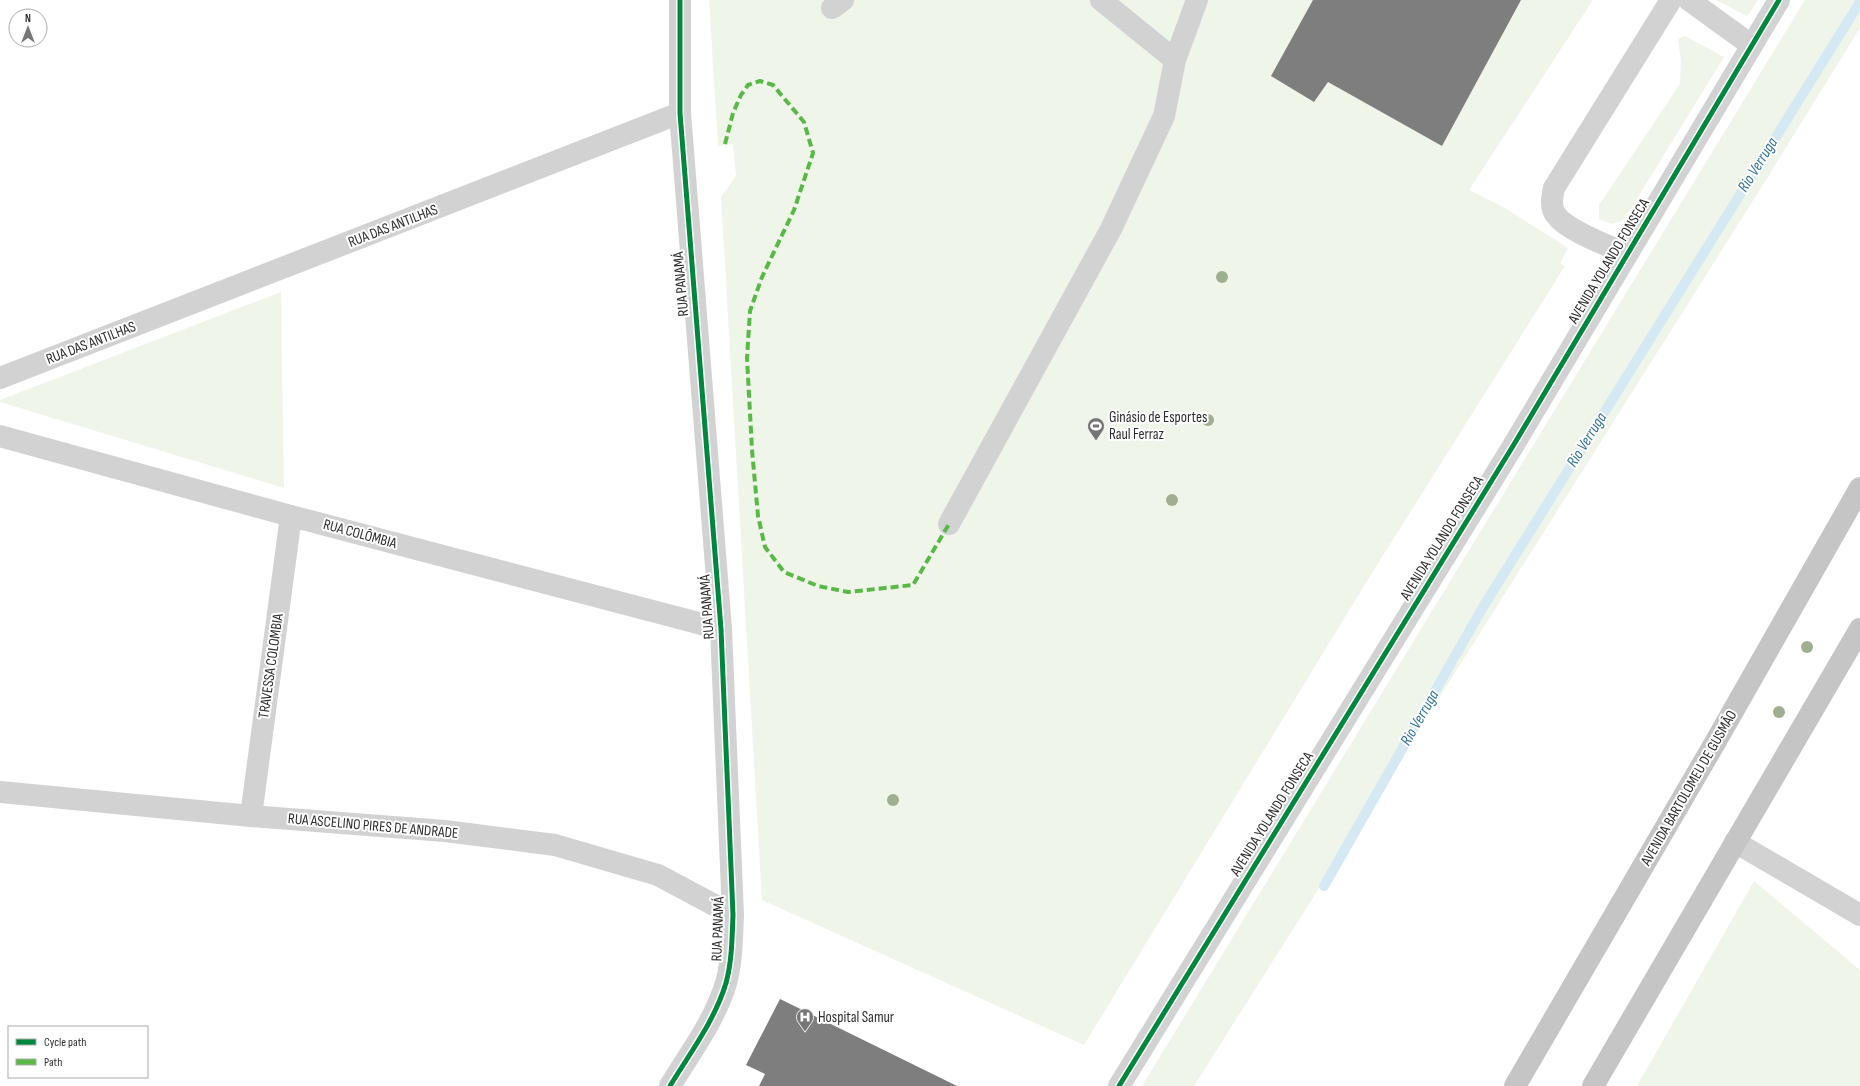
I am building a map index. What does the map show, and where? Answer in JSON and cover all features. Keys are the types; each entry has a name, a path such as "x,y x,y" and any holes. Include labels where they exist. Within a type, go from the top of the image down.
{"main road":[{"name":"AVENIDA BARTOLOMEU DE GUSMÃO","path":"1515,1086 1716,741 1860,488"},
{"path":"1593,1086 1860,630"}],"street":[{"path":"680,0 680,113"},
{"path":"1101,0 1175,60"},
{"path":"949,524 1111,229 1164,116 1175,60 1197,0"},
{"name":"AVENIDA YOLANDO FONSECA","path":"1627,254 1572,228 1555,215 1552,203 1554,188 1671,0"},
{"path":"1689,0 1751,45"},
{"name":"AVENIDA YOLANDO FONSECA","path":"1119,1086 1509,452 1779,0"},
{"name":"RUA DAS ANTILHAS","path":"0,378 680,113"},
{"name":"RUA PANAMÁ","path":"670,1086 707,1027 726,983 732,949 733,916 721,629 680,113"},
{"name":"RUA COLÔMBIA","path":"0,436 292,516 721,629"},
{"name":"TRAVESSA COLOMBIA","path":"251,816 292,516"},
{"name":"RUA ASCELINO PIRES DE ANDRADE","path":"0,792 251,816 445,831 555,845 658,875 733,916"},
{"path":"1736,842 1860,915"}],"shaded area":[{"name":"Ginásio de Esportes Raul Ferraz","path":"709,0 1593,0 1469,190 1503,207 1568,248 1560,263 1565,266 1367,581 1084,1045 762,900 721,197 736,176 733,144 718,146"},
{"path":"1716,0 1758,0 1747,16"},
{"path":"1805,0 1860,0 1860,28 1751,204 1194,1086 1142,1086"},
{"path":"1685,36 1724,57 1622,221 1611,224 1599,219 1599,205 1680,84 1681,61 1678,39"},
{"path":"281,292 284,488 0,402 0,400"},
{"path":"1754,881 1860,970 1860,1086 1637,1086"}],"building":[{"path":"1313,0 1521,0 1442,146 1328,82 1314,102 1271,76"},
{"name":"Hospital Samur","path":"780,999 957,1086 759,1086 765,1074 746,1065"}],"waterway":[{"name":"Rio Verruga","path":"1324,886 1483,607 1860,2"}],"marked path":[{"path":"725,144 733,113 741,95 748,85 760,81 773,85 804,122 813,153 794,210 762,277 750,311 747,358 752,450 758,516 765,547 784,572 818,586 848,592 913,585 949,524"}],"cycle path":[{"path":"670,1086 709,1023 721,997 726,983 729,966 733,915 721,629 680,113 680,0"},
{"path":"1119,1086 1513,446 1779,0"}],"place":[{"name":"Ginásio de Esportes Raul Ferraz","path":"1096,441"},
{"name":"Hospital Samur","path":"805,1032"}]}
